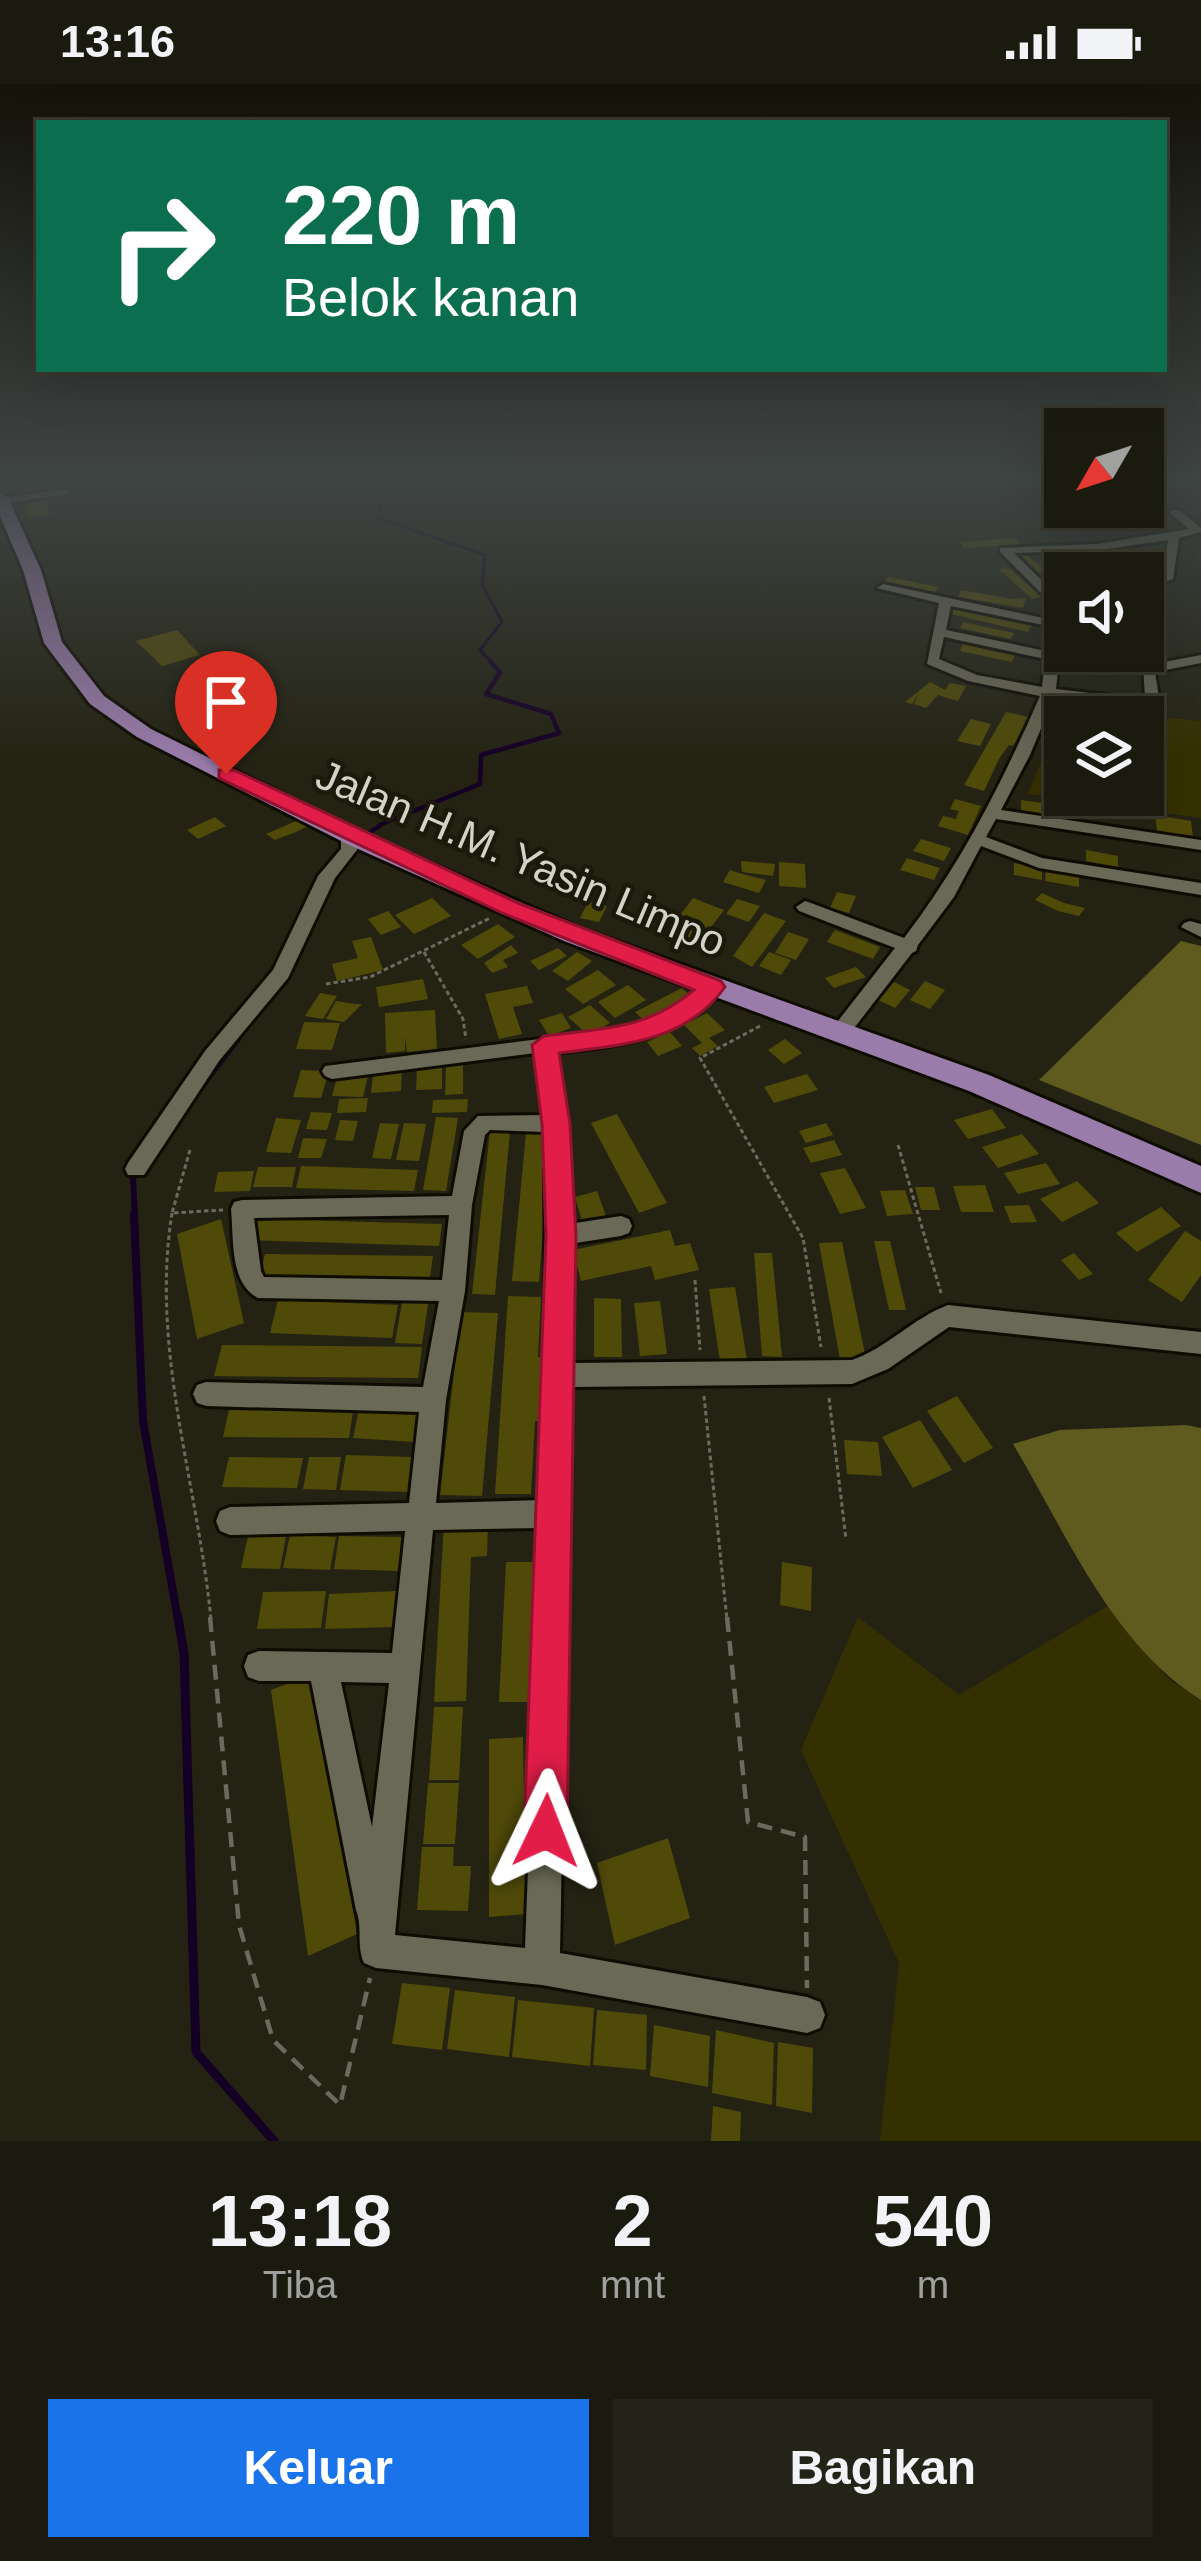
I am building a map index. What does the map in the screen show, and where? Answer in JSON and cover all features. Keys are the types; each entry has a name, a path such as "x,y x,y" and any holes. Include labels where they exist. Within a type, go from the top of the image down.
{"main road":[{"name":"Jalan H.M. Yasin Limpo","path":"33,573 45,628 97,700 145,733 352,837 510,908 1041,1108 1201,1180"}],"street":[{"path":"883,588 946,601 1044,610"},
{"path":"946,601 934,664 1049,692 1147,703 1152,698 1146,671 1197,663"},
{"path":"938,632 1044,654"},
{"path":"841,1031 910,947 977,839 1032,736 1049,692 1051,672"},
{"path":"990,813 1201,845"},
{"path":"136,1169 212,1056 281,973 327,876 349,850 352,837"},
{"path":"977,839 1019,859 1201,889"},
{"path":"805,907 910,947"},
{"path":"332,1071 645,1032 677,1018 712,987"},
{"path":"542,1967 561,1235 556,1124 544,1045"},
{"path":"377,1943 433,1400 453,1291 461,1205 480,1124 556,1124"},
{"path":"453,1291 258,1287 249,1274 242,1209 461,1205"},
{"path":"561,1235 621,1226"},
{"path":"559,1375 826,1373 886,1361 915,1332 948,1316 1201,1343"},
{"path":"206,1394 433,1400"},
{"path":"230,1521 554,1514"},
{"path":"259,1666 403,1668"},
{"path":"323,1666 377,1943"},
{"path":"377,1943 807,2014"}],"path":[{"path":"326,985 370,977 510,908"},
{"path":"424,951 463,1019 469,1052"},
{"path":"787,1011 700,1058 802,1238 826,1373 846,1539"},
{"path":"898,1145 948,1316"},
{"path":"190,1150 165,1256 166,1333 209,1604 239,1925 273,2040 340,2104 377,1943"},
{"path":"172,1214 242,1209"},
{"path":"694,1280 748,1822 805,1837 807,2014"}],"shaded area":[{"path":"1164,718 1201,721 1201,818 1164,813"},
{"path":"1044,754 1044,796 1028,794"},
{"path":"1181,941 1201,946 1201,1145 1039,1080"},
{"path":"1201,1428 1201,1700 1170,1677 1116,1618 1013,1444 1060,1430"},
{"path":"1109,1605 1168,1679 1201,1700 1201,2141 880,2141 899,1963 801,1750 858,1617 959,1695"}],"building":[{"path":"1003,573 1015,573 1042,597 1032,599"},
{"path":"888,577 938,587 934,593 884,583"},
{"path":"961,590 1026,598 1023,608 958,597"},
{"path":"955,608 1032,624 1028,632 951,614"},
{"path":"964,622 1014,633 1011,639 960,628"},
{"path":"177,630 200,655 162,666 136,641"},
{"path":"963,644 1015,655 1012,662 960,651"},
{"path":"930,682 945,690 950,683 966,686 958,701 938,695 926,708 914,704 919,693 912,704 905,702"},
{"path":"1006,712 1029,717 1013,746 999,759 984,791 964,785"},
{"path":"971,719 991,724 980,746 957,741"},
{"path":"370,783 384,792 361,803 347,794"},
{"path":"955,799 981,806 968,835 938,826 943,816 956,819 959,811 950,809"},
{"path":"1021,800 1044,803 1044,814 1021,811"},
{"path":"1155,816 1191,821 1193,837 1157,831"},
{"path":"215,817 226,826 198,839 187,830"},
{"path":"303,818 312,824 275,840 266,834"},
{"path":"921,839 951,848 944,861 913,851"},
{"path":"1086,850 1118,856 1118,867 1086,861"},
{"path":"907,858 940,868 934,880 900,870"},
{"path":"741,861 775,864 773,876 742,872"},
{"path":"779,862 805,864 806,888 779,886"},
{"path":"1014,863 1042,868 1042,880 1014,875"},
{"path":"1046,868 1079,874 1079,887 1045,881"},
{"path":"730,870 766,880 759,893 723,882"},
{"path":"837,892 856,896 849,913 830,908"},
{"path":"1042,893 1085,908 1079,916 1058,911 1035,900"},
{"path":"432,898 451,916 414,934 395,915"},
{"path":"693,898 724,910 697,946 665,935"},
{"path":"737,899 760,906 749,922 726,914"},
{"path":"588,902 607,906 599,922 580,918"},
{"path":"650,909 671,916 661,930 640,922"},
{"path":"388,911 401,927 381,935 368,919"},
{"path":"764,913 786,921 752,967 733,956"},
{"path":"498,924 515,937 478,959 461,945"},
{"path":"835,930 880,947 873,959 827,942"},
{"path":"788,932 809,939 796,960 775,953"},
{"path":"371,937 383,970 337,981 332,964 358,958 352,941"},
{"path":"511,945 518,953 503,960 508,967 492,973 484,963"},
{"path":"558,948 567,956 539,970 530,961"},
{"path":"577,952 592,961 568,981 552,971"},
{"path":"769,952 791,960 781,975 759,966"},
{"path":"856,967 866,977 834,988 825,978"},
{"path":"598,970 616,985 583,1004 565,989"},
{"path":"423,979 428,999 379,1007 376,987"},
{"path":"925,981 945,990 930,1009 910,1000"},
{"path":"894,982 910,990 895,1008 878,1000"},
{"path":"628,985 646,1000 615,1018 598,1002"},
{"path":"527,986 533,1003 513,1007 522,1034 499,1039 485,994"},
{"path":"682,988 695,1000 648,1024 635,1012"},
{"path":"320,993 337,996 323,1019 305,1016"},
{"path":"336,1001 362,1004 344,1022 326,1019"},
{"path":"590,1005 610,1023 588,1035 568,1017"},
{"path":"435,1010 437,1049 407,1052 405,1036 405,1051 386,1053 385,1013"},
{"path":"562,1013 571,1028 549,1036 539,1020"},
{"path":"707,1013 725,1030 709,1038 718,1046 700,1056 692,1048 702,1043 684,1025"},
{"path":"304,1022 340,1023 332,1050 296,1049"},
{"path":"670,1032 682,1046 658,1056 647,1042"},
{"path":"785,1039 802,1053 784,1064 768,1050"},
{"path":"402,1064 401,1091 371,1093 374,1066"},
{"path":"463,1065 463,1094 445,1095 446,1066"},
{"path":"442,1066 442,1089 416,1090 417,1068"},
{"path":"301,1070 329,1071 321,1098 293,1097"},
{"path":"338,1074 368,1075 363,1097 332,1096"},
{"path":"807,1074 818,1090 774,1103 764,1087"},
{"path":"368,1098 366,1112 337,1113 339,1099"},
{"path":"468,1099 467,1112 432,1113 433,1100"},
{"path":"992,1109 1006,1128 968,1139 954,1120"},
{"path":"311,1112 332,1113 327,1130 306,1129"},
{"path":"617,1114 667,1203 639,1213 591,1123"},
{"path":"436,1117 458,1118 446,1191 423,1190"},
{"path":"276,1118 301,1120 291,1153 266,1152"},
{"path":"340,1120 358,1121 353,1141 335,1140"},
{"path":"380,1123 399,1124 391,1159 372,1158"},
{"path":"404,1123 426,1124 419,1161 396,1160"},
{"path":"826,1123 833,1135 806,1143 799,1131"},
{"path":"490,1131 510,1131 495,1295 472,1294"},
{"path":"526,1133 550,1134 539,1282 512,1281"},
{"path":"1022,1134 1039,1154 998,1168 982,1147"},
{"path":"303,1138 327,1139 321,1158 298,1158"},
{"path":"834,1140 842,1155 811,1163 803,1148"},
{"path":"1046,1163 1060,1184 1018,1194 1004,1173"},
{"path":"301,1166 418,1170 414,1191 296,1188"},
{"path":"258,1167 296,1167 292,1187 253,1187"},
{"path":"845,1168 866,1208 840,1214 820,1173"},
{"path":"254,1171 250,1191 214,1192 218,1172"},
{"path":"1077,1181 1099,1203 1062,1222 1040,1199"},
{"path":"985,1185 994,1212 961,1212 953,1186"},
{"path":"915,1187 934,1187 940,1210 921,1210"},
{"path":"905,1190 913,1214 887,1216 880,1191"},
{"path":"597,1191 606,1216 582,1221 575,1197"},
{"path":"1029,1205 1037,1222 1011,1223 1004,1206"},
{"path":"1161,1207 1181,1226 1137,1252 1116,1233"},
{"path":"221,1219 244,1323 197,1339 177,1234"},
{"path":"257,1219 442,1224 439,1246 250,1240"},
{"path":"670,1230 675,1246 690,1243 699,1270 655,1280 651,1266 581,1281 573,1250"},
{"path":"1185,1231 1201,1241 1201,1275 1182,1302 1148,1280"},
{"path":"874,1241 890,1241 906,1310 889,1310"},
{"path":"842,1242 866,1359 840,1359 819,1243"},
{"path":"754,1253 772,1253 782,1357 762,1356"},
{"path":"1074,1253 1093,1274 1079,1280 1061,1260"},
{"path":"265,1254 433,1256 429,1284 258,1282"},
{"path":"735,1287 747,1360 720,1361 709,1289"},
{"path":"508,1296 541,1297 538,1357 546,1357 544,1421 535,1421 531,1494 495,1494"},
{"path":"403,1297 429,1298 422,1344 395,1343"},
{"path":"594,1298 621,1299 622,1357 594,1357"},
{"path":"278,1300 398,1305 392,1338 270,1333"},
{"path":"660,1301 667,1354 640,1356 634,1303"},
{"path":"461,1312 498,1313 482,1496 440,1495"},
{"path":"222,1345 422,1347 418,1378 214,1376"},
{"path":"957,1396 993,1448 964,1463 927,1411"},
{"path":"359,1409 419,1412 414,1442 353,1438"},
{"path":"229,1410 353,1411 349,1438 223,1437"},
{"path":"920,1420 952,1470 913,1488 882,1437"},
{"path":"844,1440 878,1442 882,1476 847,1474"},
{"path":"346,1455 413,1457 408,1492 340,1490"},
{"path":"229,1457 303,1458 297,1488 222,1487"},
{"path":"309,1457 341,1457 336,1490 303,1489"},
{"path":"444,1522 488,1522 487,1556 471,1557 466,1701 434,1702"},
{"path":"290,1535 336,1537 330,1570 283,1568"},
{"path":"248,1536 286,1536 280,1569 241,1568"},
{"path":"339,1536 403,1537 399,1571 334,1569"},
{"path":"506,1562 533,1562 528,1702 499,1702"},
{"path":"782,1562 812,1567 811,1611 780,1605"},
{"path":"326,1591 321,1628 257,1629 263,1592"},
{"path":"397,1591 394,1627 325,1629 329,1594"},
{"path":"314,1674 357,1934 308,1956 271,1690"},
{"path":"434,1707 463,1707 459,1780 429,1780"},
{"path":"523,1737 526,1914 489,1917 489,1739"},
{"path":"428,1783 459,1783 455,1844 423,1844"},
{"path":"668,1838 690,1918 615,1945 597,1863"},
{"path":"422,1847 454,1847 453,1866 471,1866 468,1911 417,1910"},
{"path":"402,1983 450,1988 442,2050 392,2044"},
{"path":"455,1990 515,1997 509,2057 447,2049"},
{"path":"518,2000 594,2008 590,2066 512,2057"},
{"path":"597,2010 647,2015 646,2070 593,2065"},
{"path":"654,2025 710,2036 708,2087 650,2076"},
{"path":"716,2030 774,2043 772,2105 712,2093"},
{"path":"778,2042 813,2048 812,2113 776,2106"},
{"path":"713,2106 741,2112 740,2141 711,2141"}],"waterway":[{"path":"483,573 482,584 502,622 480,650 493,664"},
{"path":"359,840 382,824 480,784 481,755 559,733 551,714 486,694 500,672 490,661"},
{"path":"200,1089 246,1028"},
{"path":"135,1217 133,1178 138,1172"},
{"path":"134,1214 143,1421 178,1620"},
{"path":"178,1617 184,1654 196,2052 274,2141"}],"route":[{"path":"226,774 510,908 712,987 677,1018 645,1032 544,1045 556,1124 561,1235 546,1831"}]}
